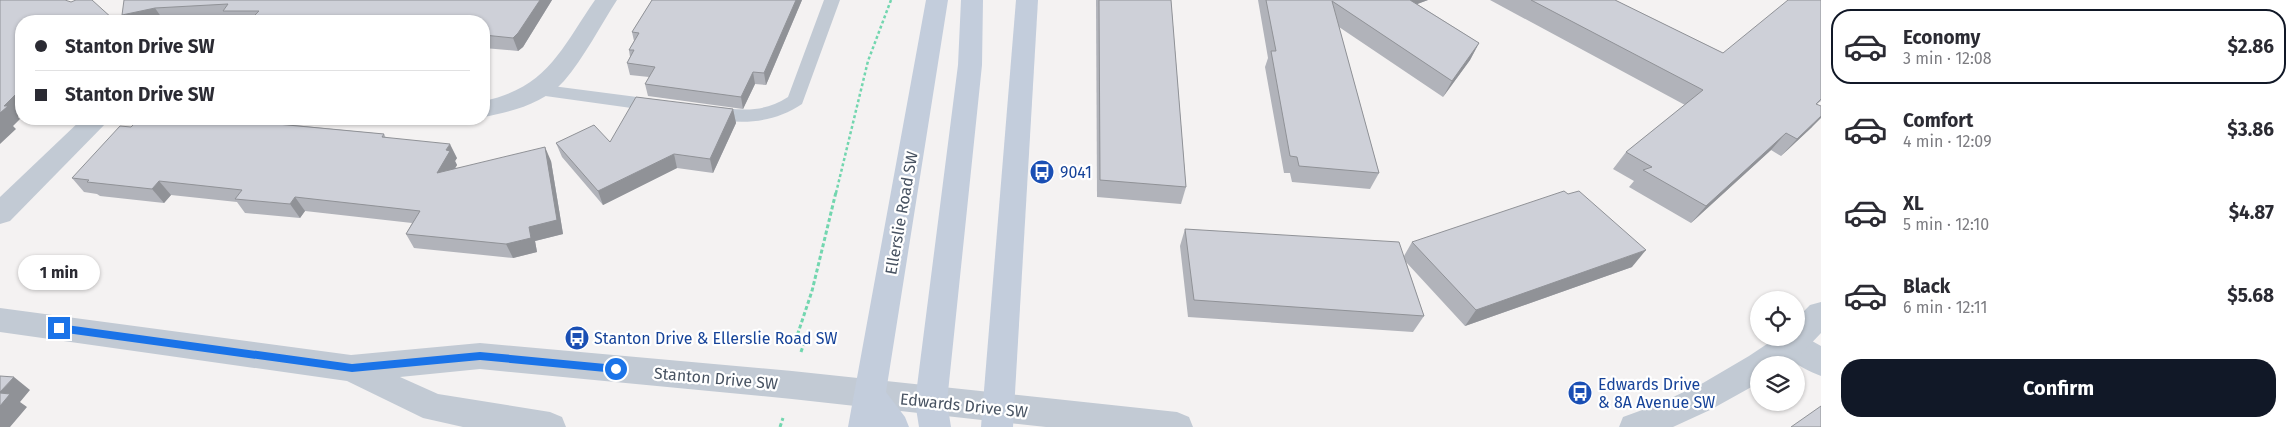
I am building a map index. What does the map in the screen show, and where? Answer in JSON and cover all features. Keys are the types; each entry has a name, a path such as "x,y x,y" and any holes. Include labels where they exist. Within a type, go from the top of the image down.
{"main road":[{"name":"Ellerslie Road SW","path":"864,427 937,0"},
{"path":"933,414 970,65 972,0"},
{"path":"998,417 1027,0"},
{"path":"870,395 893,427"}],"street":[{"path":"490,108 512,102 537,90 555,76 606,0"},
{"path":"0,214 91,125"},
{"path":"1805,330 1821,314"},
{"name":"Stanton Drive SW","path":"0,320 352,368 480,356 792,385 870,395"},
{"path":"1774,356 1788,346"},
{"path":"1796,346 1821,363"},
{"name":"Stanton Drive SW","path":"352,368 434,408 550,427"},
{"path":"1635,427 1661,418 1721,389 1750,372"},
{"name":"Edwards Drive SW","path":"870,395 933,414 1177,427"}],"lane":[{"path":"537,90 755,118 787,107 796,100 832,0"}],"path":[{"path":"804,343 798,333 798,326 812,291 868,61 890,0"}],"building":[{"path":"0,0 65,0 71,2 76,0 92,0 109,15 15,15 15,95 4,106 8,106 0,113"},
{"path":"124,0 540,0 513,38 490,36 490,15 255,15 259,11 223,11 228,4 155,8 122,15"},
{"path":"652,0 796,0 764,73 753,72 741,97 645,84 655,67 627,63 634,50 629,50 639,33 632,32"},
{"path":"1099,0 1171,0 1186,187 1100,180"},
{"path":"1266,0 1410,0 1479,43 1452,81 1332,1 1379,173 1299,166 1297,157 1290,156 1271,51 1276,51"},
{"path":"1531,0 1615,0 1723,53 1788,0 1821,0 1821,99 1816,104 1821,106 1821,116 1797,139 1786,133 1706,206 1643,170 1652,167 1626,152 1703,90"},
{"path":"636,97 733,109 710,159 674,154 598,191 556,143 594,125 610,142"},
{"path":"133,125 288,125 384,134 382,137 450,144 446,150 450,151 437,173 545,147 557,220 529,227 531,238 506,244 406,234 420,211 295,197 290,204 235,199 242,190 159,181 152,189 87,182 89,180 72,178 120,126 131,127"},
{"path":"1564,191 1568,194 1579,191 1646,250 1476,310 1412,242"},
{"path":"1185,229 1399,242 1424,316 1194,300"},
{"path":"0,376 14,377 0,392"},
{"path":"0,393 10,394 0,406"},
{"path":"1821,406 1821,427 1791,427"}],"place":[{"name":"9041","path":"1042,172"},
{"name":"Stanton Drive & Ellerslie Road SW","path":"577,338"},
{"name":"Edwards Drive & 8A Avenue SW","path":"1580,393"}],"route":[{"path":"59,328 352,368 480,356 616,369"}]}
